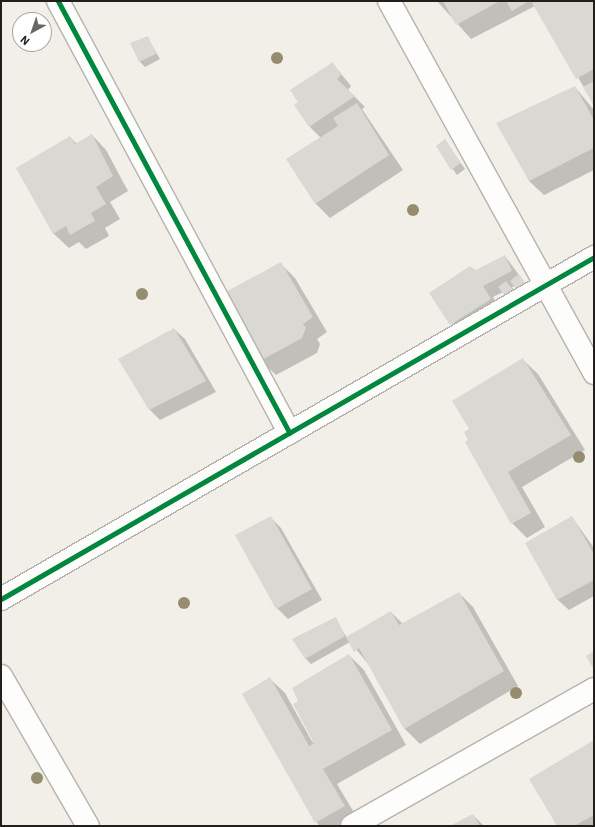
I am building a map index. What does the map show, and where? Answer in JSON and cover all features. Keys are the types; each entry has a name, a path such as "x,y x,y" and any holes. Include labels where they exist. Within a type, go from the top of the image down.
{"street":[{"path":"58,1 290,433"},
{"path":"389,1 594,373"},
{"path":"1,599 594,257"},
{"path":"1,676 88,826"},
{"path":"352,826 594,689"}],"building":[{"path":"443,1 500,1 456,25"},
{"path":"506,1 529,1 512,11"},
{"path":"536,1 594,1 594,69 576,79 532,3"},
{"path":"148,36 156,54 139,62 130,43"},
{"path":"333,62 341,75 337,79 355,96 309,127 294,105 298,102 290,90"},
{"path":"594,81 594,106 583,87"},
{"path":"575,86 594,120 594,148 529,181 496,123"},
{"path":"357,103 389,155 315,204 286,159 338,126 333,118"},
{"path":"92,134 113,176 96,187 106,204 91,213 95,221 70,235 66,226 53,234 16,168 70,136 75,144"},
{"path":"445,139 461,163 451,170 436,146"},
{"path":"505,255 512,271 483,286 491,299 450,325 429,293 470,266 476,270"},
{"path":"281,262 313,317 303,324 306,328 302,338 260,361 222,294"},
{"path":"519,274 526,284 517,290 510,281"},
{"path":"506,281 514,291 506,297 498,287"},
{"path":"174,328 206,381 149,410 118,359"},
{"path":"523,358 571,435 508,472 531,513 511,524 465,442 468,440 464,432 469,429 452,401"},
{"path":"271,516 312,589 276,609 235,535"},
{"path":"572,516 594,554 594,580 557,600 525,543"},
{"path":"459,592 504,671 404,729 359,648 354,652 346,637 391,611 399,625"},
{"path":"336,617 345,636 305,659 292,639"},
{"path":"594,651 594,670 586,656"},
{"path":"349,654 392,730 323,769 345,806 315,823 242,694 270,677 309,746 314,743 293,704 298,701 292,688"},
{"path":"594,740 594,815 574,826 557,826 529,779"},
{"path":"473,814 480,826 450,826"}],"cycle path":[{"path":"58,1 290,433"},
{"path":"1,599 594,257"}]}
